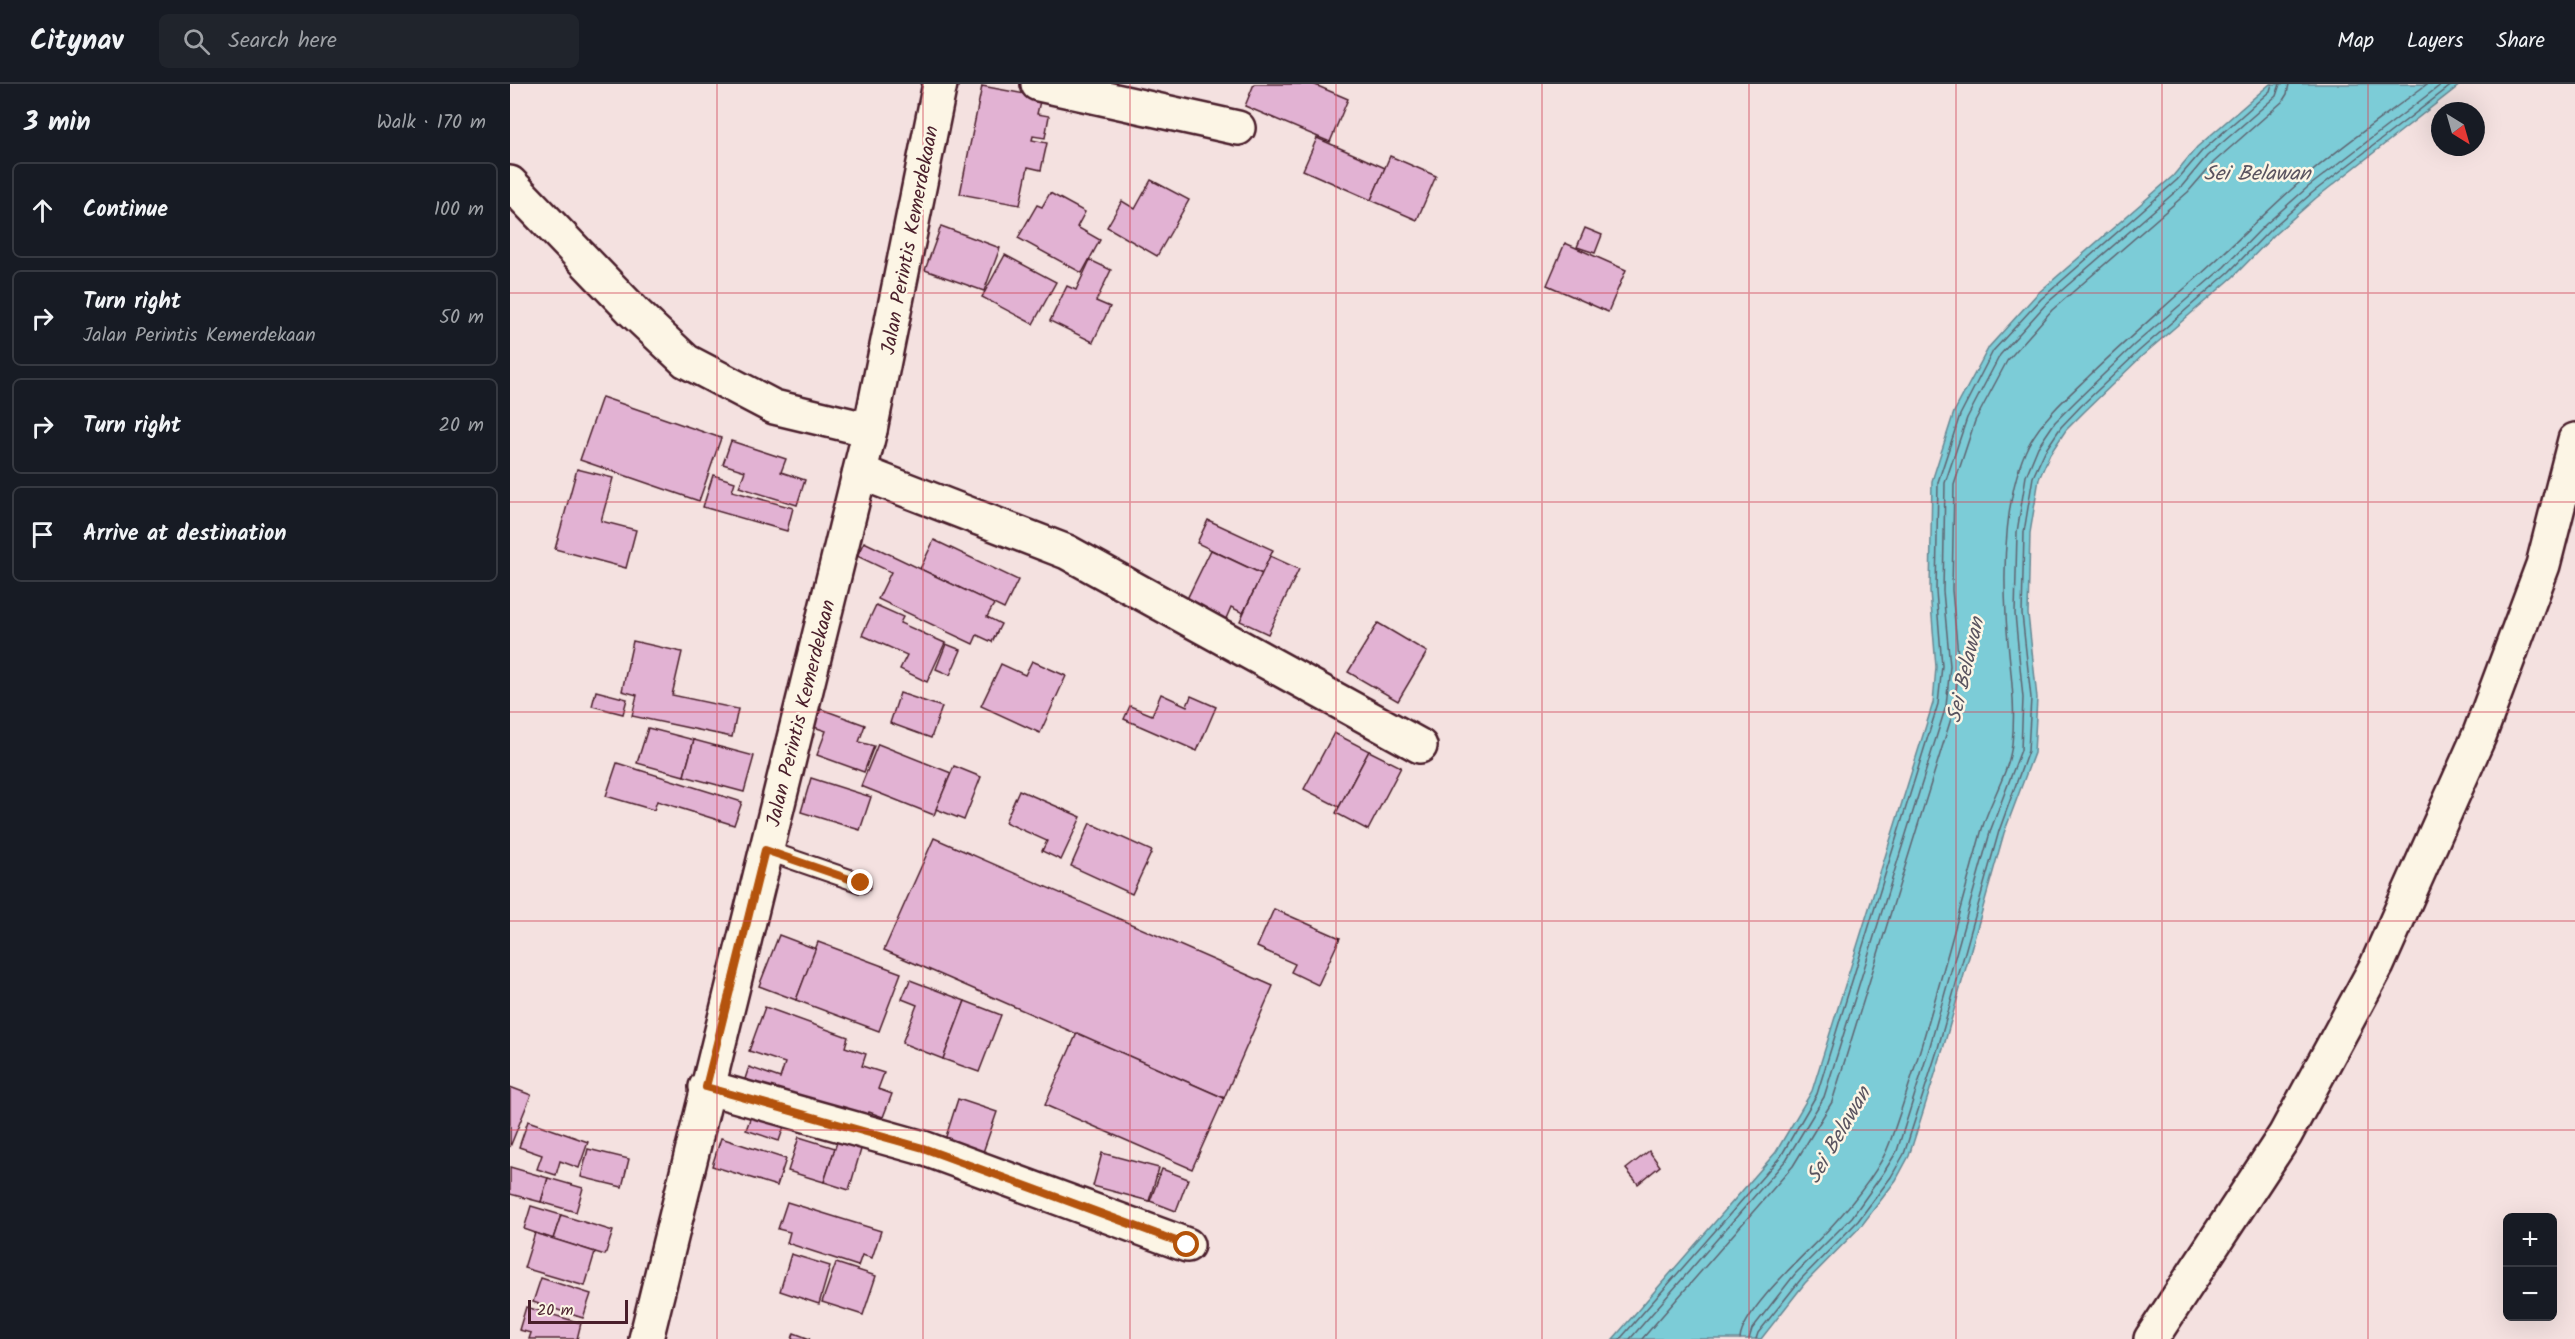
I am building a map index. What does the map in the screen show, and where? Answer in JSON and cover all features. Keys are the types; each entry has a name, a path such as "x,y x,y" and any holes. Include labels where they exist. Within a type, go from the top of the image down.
{"street":[{"name":"Jalan Perintis Kemerdekaan","path":"646,1339 706,1087 870,430 940,84"},
{"path":"1038,84 1239,128"},
{"path":"510,183 634,312 686,361 774,407 870,430"},
{"path":"2151,1339 2285,1135 2377,964 2479,736 2543,565 2575,440"},
{"path":"860,472 1067,552 1420,746"},
{"path":"706,1087 923,1148 1187,1245"}],"lane":[{"path":"765,850 861,883"}],"water":[{"name":"Sei Belawan","path":"2270,84 2461,84 2438,102 2431,102 2431,108 2316,198 2275,234 2233,277 2143,355 2085,411 2066,430 2050,454 2039,479 2030,533 2028,614 2037,698 2034,753 2004,833 1943,1049 1909,1156 1896,1180 1862,1225 1805,1283 1761,1339 1613,1339 1776,1152 1812,1091 1933,703 1936,667 1930,591 1932,481 1954,412 1989,347 2037,294 2173,176 2197,147"}],"building":[{"path":"1254,84 1313,84 1348,99 1330,142 1245,106"},
{"path":"982,86 1041,97 1037,114 1049,116 1045,138 1033,136 1032,140 1047,143 1041,170 1028,167 1020,205 960,194"},
{"path":"1317,138 1385,168 1371,200 1303,170"},
{"path":"1390,156 1436,176 1417,220 1371,200"},
{"path":"1151,180 1189,200 1157,256 1107,227 1122,201 1135,209"},
{"path":"1050,193 1085,212 1077,227 1100,240 1082,273 1018,238 1037,205 1042,207"},
{"path":"941,226 1000,248 984,291 925,270"},
{"path":"1585,228 1602,235 1595,253 1577,247"},
{"path":"1565,243 1626,270 1608,312 1547,285"},
{"path":"1005,255 1056,282 1033,324 982,297"},
{"path":"1090,260 1111,270 1096,301 1110,307 1093,342 1050,321 1067,286 1076,290"},
{"path":"602,397 721,438 699,501 580,460"},
{"path":"731,441 786,459 781,472 805,480 797,505 739,487 745,471 723,464"},
{"path":"577,469 613,478 601,521 636,530 626,568 555,549"},
{"path":"713,475 735,482 732,491 793,508 787,531 703,507"},
{"path":"1208,520 1273,550 1262,574 1197,543"},
{"path":"934,540 1018,580 1004,609 920,569"},
{"path":"864,542 994,604 987,617 1001,624 992,642 977,635 973,644 878,599 891,572 857,556"},
{"path":"1211,550 1262,574 1243,613 1231,607 1225,621 1185,603"},
{"path":"1270,556 1299,569 1268,634 1240,621"},
{"path":"876,605 903,617 900,623 945,643 927,682 900,669 907,655 862,635"},
{"path":"1378,623 1427,652 1398,701 1348,672"},
{"path":"633,641 682,652 672,695 738,709 732,737 632,716 637,695 622,691"},
{"path":"946,644 961,650 950,675 936,669"},
{"path":"1032,661 1066,676 1040,733 981,706 1001,664 1025,675"},
{"path":"596,691 627,699 623,714 592,706"},
{"path":"900,693 942,707 931,738 890,723"},
{"path":"1161,694 1187,706 1191,696 1216,707 1197,751 1124,719 1130,706 1152,715"},
{"path":"821,709 865,725 859,742 874,746 864,772 817,755 826,731 814,727"},
{"path":"648,728 694,740 684,776 637,763"},
{"path":"1334,733 1369,751 1339,807 1304,789"},
{"path":"694,740 754,756 744,792 684,776"},
{"path":"878,744 951,773 934,815 861,786"},
{"path":"1369,751 1401,767 1368,830 1336,813"},
{"path":"617,763 742,802 734,825 657,801 654,810 606,796"},
{"path":"954,766 981,777 964,820 936,809"},
{"path":"811,778 871,797 860,830 801,812"},
{"path":"1019,790 1081,817 1061,860 1042,851 1047,841 1005,822"},
{"path":"1090,823 1152,851 1132,894 1071,866"},
{"path":"934,838 1273,986 1224,1098 884,950"},
{"path":"1274,909 1340,938 1318,985 1291,972 1295,964 1257,947"},
{"path":"779,935 816,949 796,1000 759,986"},
{"path":"818,942 901,973 879,1031 796,1000"},
{"path":"910,980 965,1001 943,1059 902,1043 917,1005 902,999"},
{"path":"965,1001 1001,1015 979,1072 943,1059"},
{"path":"765,1007 848,1037 845,1047 866,1054 862,1066 884,1073 878,1089 892,1094 883,1117 869,1112 866,1119 743,1085 749,1067 780,1078 785,1063 749,1051"},
{"path":"1077,1033 1224,1098 1192,1169 1045,1105"},
{"path":"510,1087 531,1095 510,1147"},
{"path":"958,1099 997,1112 980,1161 942,1149"},
{"path":"755,1105 788,1115 779,1141 746,1130"},
{"path":"528,1121 588,1142 579,1168 560,1161 556,1175 537,1169 542,1155 519,1147"},
{"path":"799,1137 835,1148 824,1182 788,1171"},
{"path":"721,1138 786,1159 777,1186 712,1166"},
{"path":"838,1139 862,1146 849,1190 824,1182"},
{"path":"588,1149 629,1159 622,1187 581,1177"},
{"path":"1649,1151 1660,1166 1638,1184 1626,1169"},
{"path":"1102,1153 1159,1168 1149,1201 1093,1186"},
{"path":"510,1167 548,1178 541,1202 510,1194"},
{"path":"1162,1169 1188,1179 1176,1211 1150,1201"},
{"path":"548,1178 583,1188 576,1212 541,1202"},
{"path":"787,1202 881,1231 872,1258 862,1255 858,1266 787,1243 790,1232 778,1229"},
{"path":"531,1206 561,1215 553,1239 524,1229"},
{"path":"561,1215 613,1231 605,1255 553,1239"},
{"path":"535,1233 595,1252 585,1286 524,1268"},
{"path":"791,1254 830,1266 819,1304 780,1291"},
{"path":"836,1263 876,1276 863,1315 822,1302"},
{"path":"541,1278 591,1294 583,1318 533,1302"},
{"path":"526,1307 581,1323 577,1339 529,1339 531,1333 519,1330"},
{"path":"794,1333 810,1339 792,1339"}],"route":[{"path":"861,883 765,850 706,1087 923,1148 1187,1245"}]}
